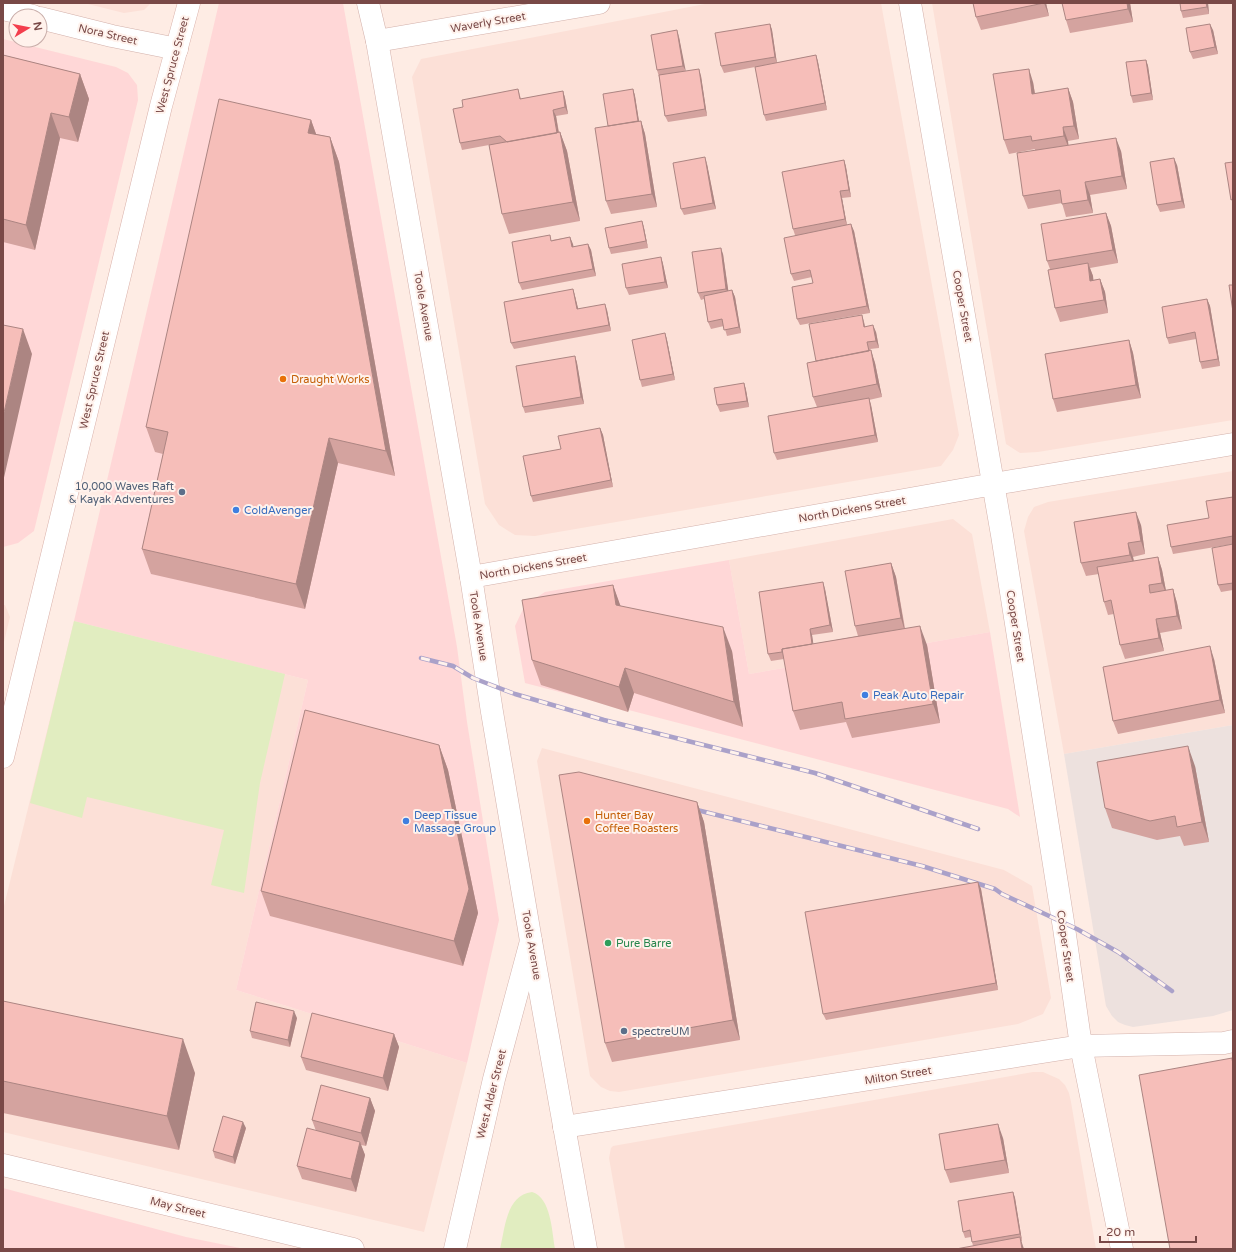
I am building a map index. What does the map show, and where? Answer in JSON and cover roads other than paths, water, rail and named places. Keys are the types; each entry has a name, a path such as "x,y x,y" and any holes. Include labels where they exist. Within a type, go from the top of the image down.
{"street":[{"name":"West Spruce Street","path":"3,757 159,114 189,3"},
{"name":"Toole Avenue","path":"368,3 377,41 471,577 531,941 586,1249"},
{"name":"Waverly Street","path":"377,41 598,3"},
{"name":"Cooper Street","path":"910,3 994,484 1060,901 1081,1046 1122,1249"},
{"name":"Nora Street","path":"48,20 177,50"},
{"name":"North Dickens Street","path":"471,577 994,484 1233,444"},
{"name":"West Alder Street","path":"455,1249 494,1079 531,941"},
{"name":"Milton Street","path":"564,1127 1081,1046 1224,1043 1233,1041"},
{"name":"May Street","path":"3,1165 353,1249"}],"railway":[{"path":"421,658 453,666 473,678 515,694 604,720 815,773 978,829"},
{"path":"689,808 922,866 995,889 1002,894 1077,929 1118,952 1172,991"}],"place":[{"name":"Draught Works","path":"283,379"},
{"name":"10,000 Waves Raft & Kayak Adventures","path":"182,492"},
{"name":"ColdAvenger","path":"236,510"},
{"name":"Peak Auto Repair","path":"865,695"},
{"name":"Deep Tissue Massage Group","path":"406,821"},
{"name":"Hunter Bay Coffee Roasters","path":"587,821"},
{"name":"Pure Barre","path":"608,943"},
{"name":"spectreUM","path":"624,1031"}]}
